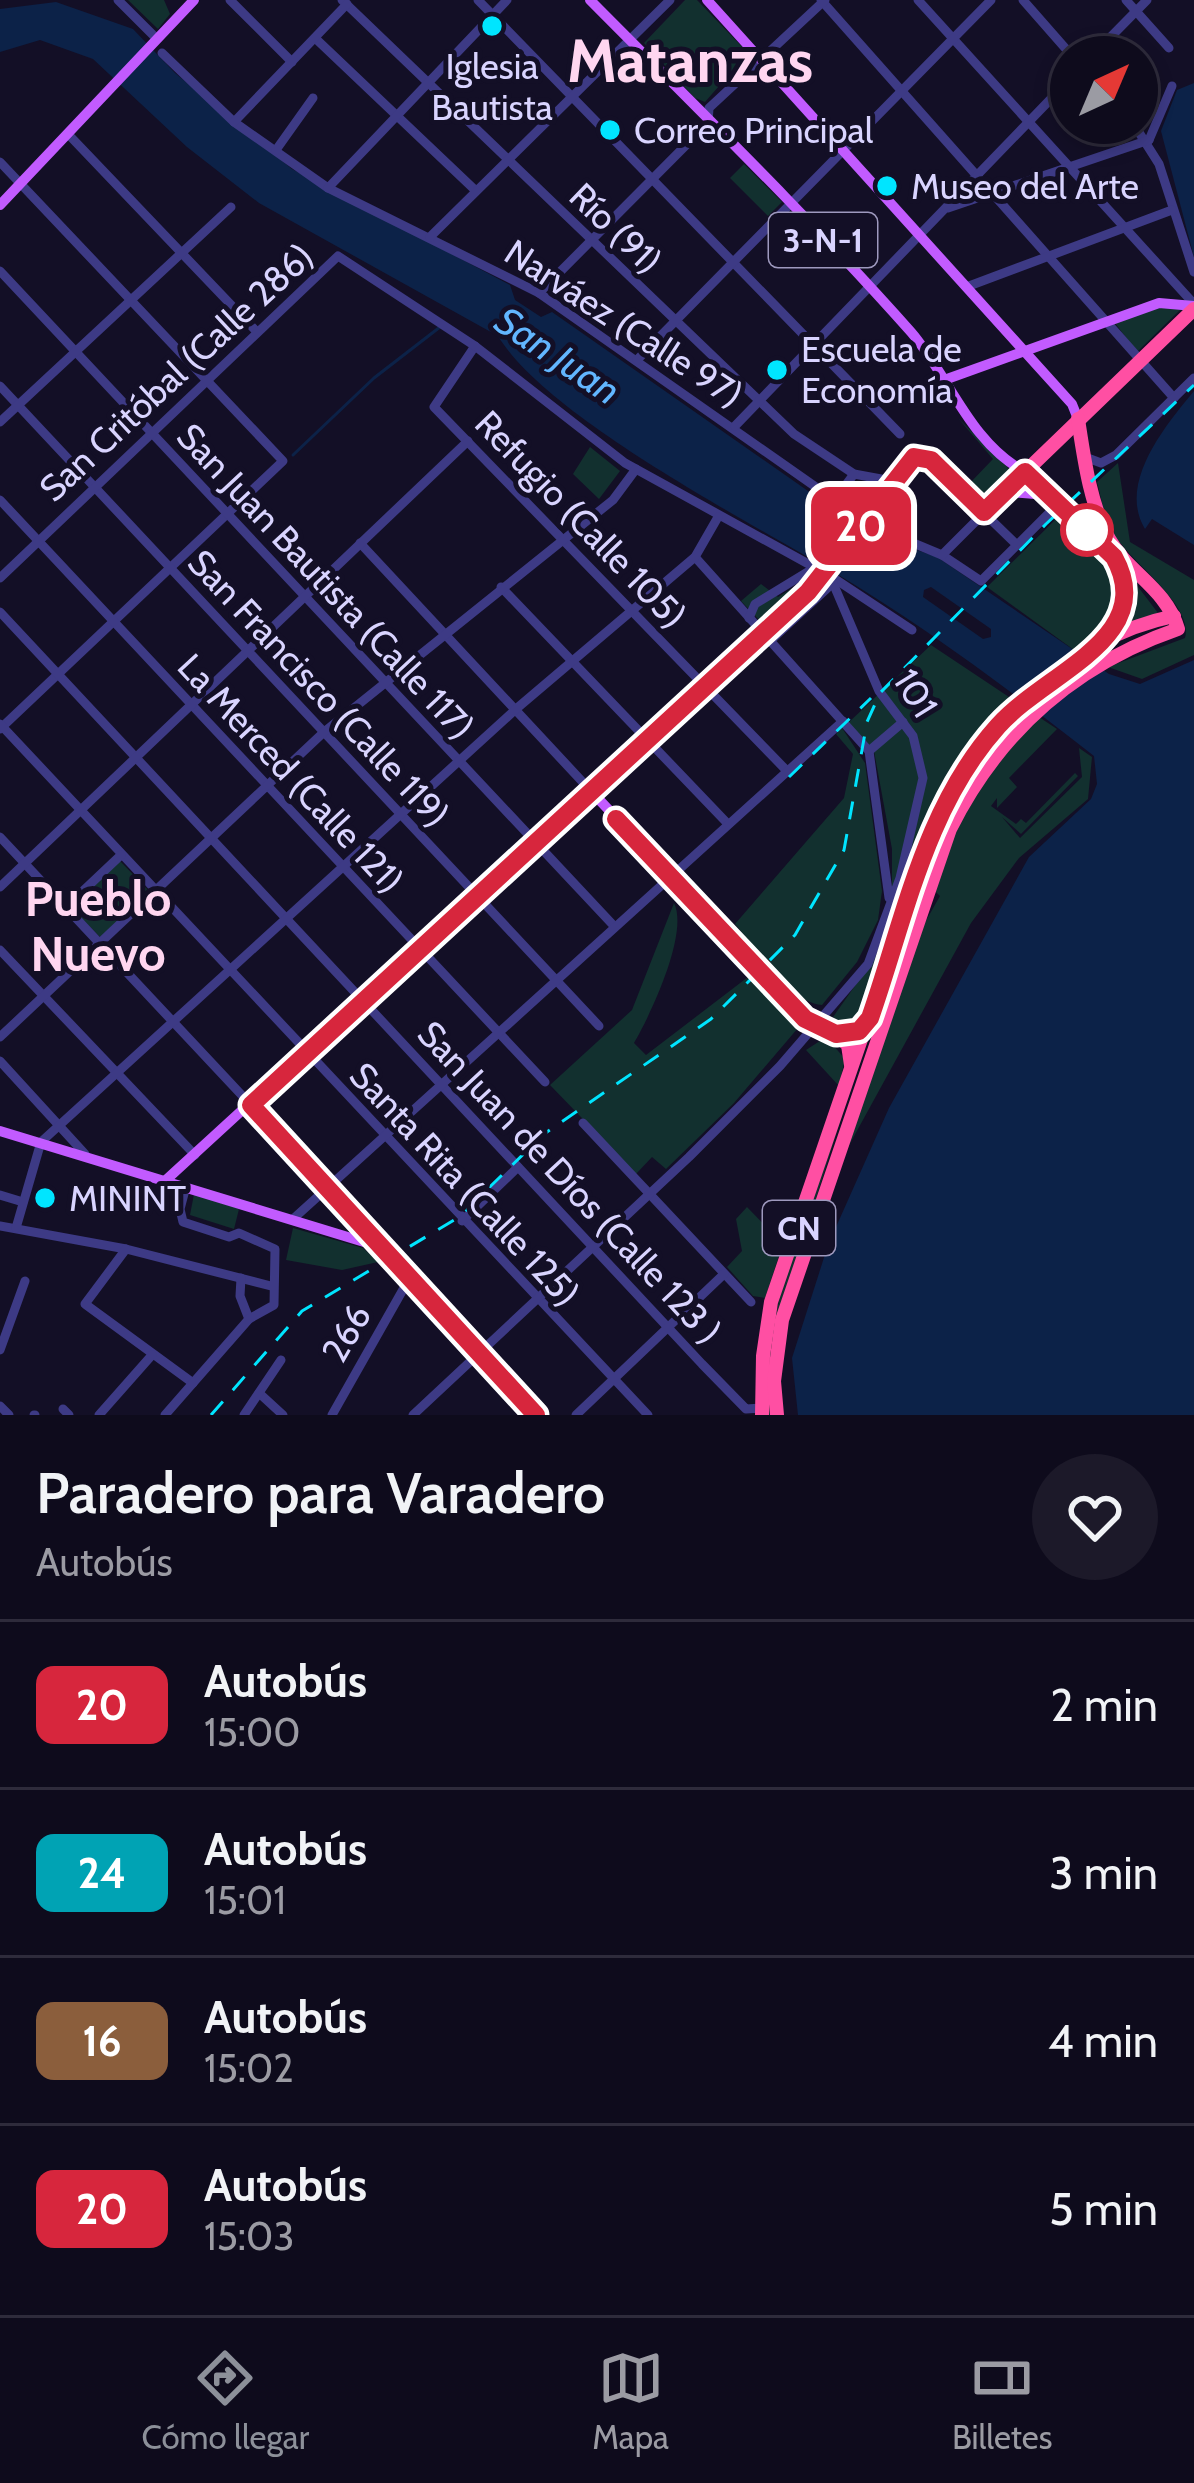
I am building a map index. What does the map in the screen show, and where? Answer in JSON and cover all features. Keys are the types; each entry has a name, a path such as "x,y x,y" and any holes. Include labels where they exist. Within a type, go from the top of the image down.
{"highway":[{"path":"1172,623 1148,590 1025,472 1191,312"},
{"path":"1078,419 1111,544 1153,585 1172,623"},
{"name":"CN","path":"757,1412 771,1302 851,1071 866,1048 870,1018 932,832 968,762 1015,708 1095,656 1120,625 1126,584 1114,557"},
{"name":"CN","path":"757,1412 774,1381 782,1320 866,1048 950,829 994,753 1029,717 1128,628 1172,623"},
{"path":"836,1034 859,1031 870,1018"},
{"path":"836,1034 848,1045 851,1071"}],"main road":[{"path":"172,0 175,20"},
{"path":"0,206 157,46 194,0"},
{"name":"3-N-1","path":"590,0 869,287 947,380 947,392 1025,472"},
{"name":"3-N-1","path":"707,0 922,232 1072,404 1078,419"},
{"path":"947,380 1159,303 1191,312"},
{"path":"166,1180 705,686 766,638 914,457 931,460 984,512 1025,472"},
{"path":"1004,493 1027,490 1053,503"},
{"path":"590,791 805,1019 866,1048"},
{"path":"251,1105 536,1415"},
{"path":"0,1131 382,1249"},
{"path":"185,1186 191,1159"}],"street":[{"name":"Narváez (Calle 97)","path":"118,0 234,122 328,188 539,293 834,501 879,530 942,555"},
{"path":"230,0 292,62"},
{"path":"478,0 900,434"},
{"path":"328,188 507,0"},
{"path":"430,237 670,0"},
{"path":"918,0 1124,228 1191,312"},
{"path":"637,360 991,0"},
{"path":"1023,0 1055,36"},
{"path":"1126,0 1169,48"},
{"path":"1112,36 1147,0"},
{"path":"234,122 347,1"},
{"name":"Río (91)","path":"347,1 758,400 808,445 859,476"},
{"path":"539,293 708,122 709,108 823,1 1174,398"},
{"path":"643,55 639,42 645,25"},
{"path":"315,38 475,190"},
{"path":"748,69 750,46"},
{"path":"1158,118 1172,86"},
{"path":"276,150 313,98"},
{"path":"735,427 1050,99"},
{"path":"692,106 709,108"},
{"path":"68,134 257,332"},
{"path":"943,210 1136,144"},
{"path":"1149,144 1194,272"},
{"path":"0,162 283,461 1,727"},
{"path":"0,422 231,207"},
{"path":"969,286 1172,210"},
{"name":"San Critóbal (Calle 286)","path":"0,578 338,256 475,346"},
{"name":"San Juan Bautista (Calle 117)","path":"0,271 614,926"},
{"path":"475,346 636,469 912,630"},
{"name":"Refugio (Calle 105)","path":"475,346 434,407 788,772"},
{"path":"1084,455 1096,463 1112,457 1194,378"},
{"name":"San Francisco (Calle 119)","path":"0,386 599,1026"},
{"path":"0,887 467,441"},
{"path":"0,1037 324,732 613,500 636,469"},
{"path":"859,476 893,480"},
{"path":"834,501 859,476"},
{"path":"859,476 874,493 868,516"},
{"name":"La Merced (Calle 121)","path":"0,500 545,1082"},
{"path":"1017,545 984,512 942,555 981,581 1017,545 1053,503"},
{"path":"16,1228 41,1142 516,709 695,557 718,517"},
{"path":"360,544 590,791"},
{"path":"695,557 869,751 890,906"},
{"path":"748,618 755,604 816,574"},
{"path":"766,638 832,580"},
{"name":"101","path":"413,1415 780,1066 868,964 890,906 923,778 919,752 879,691 832,580"},
{"path":"501,586 728,824"},
{"name":"San Juan de Díos (Calle 123 )","path":"0,612 592,1248 757,1412"},
{"path":"293,1219 843,721"},
{"path":"869,751 903,722"},
{"name":"Santa Rita (Calle 125)","path":"1,727 648,1415"},
{"path":"0,837 251,1105"},
{"path":"66,908 121,855"},
{"path":"0,950 191,1159"},
{"path":"0,1061 85,1154"},
{"path":"583,1123 751,1302"},
{"path":"462,1221 518,1167"},
{"path":"165,1415 250,1319 272,1310 271,1286 279,1257 275,1249 239,1233 229,1237 183,1222 180,1209 185,1186"},
{"path":"0,1196 23,1202"},
{"path":"239,1233 247,1205"},
{"path":"0,1226 126,1249 271,1286"},
{"path":"126,1249 87,1305 193,1383"},
{"path":"576,1415 724,1274"},
{"path":"242,1278 240,1296 250,1319"},
{"name":"266","path":"332,1415 410,1279"},
{"path":"0,1350 25,1281"},
{"path":"99,1415 152,1354"},
{"path":"246,1414 281,1360"},
{"path":"259,1393 283,1415"},
{"path":"0,1406 9,1415"}],"green space":[{"path":"128,0 164,0 170,14 158,29"},
{"path":"685,0 697,0 748,53 705,102 695,98 644,43"},
{"path":"744,164 782,202 768,216 730,178"},
{"path":"1160,307 1181,309 1137,352 1115,323"},
{"path":"958,418 1012,472 987,500 970,483 993,459"},
{"path":"590,447 620,471 599,499 573,474"},
{"path":"1118,463 1130,542 1194,580 1194,655 1142,679 1108,667 1185,638 1185,625 1171,598 1123,546 1108,522 1097,482"},
{"path":"1060,515 1107,561 1120,592 1099,636 1074,650 987,587"},
{"path":"815,574 763,624 741,601 761,584 778,597"},
{"path":"1129,575 1158,613 1125,624 1131,603"},
{"path":"931,645 1057,729 1009,778 1017,787 997,808 997,798 991,806 1016,824 1021,819 1026,823 1075,773 1078,776 1021,834 1002,817 1020,838 1082,777 1079,748 1092,757 1088,799 1019,858 971,923 847,1149 919,933 940,896 914,871 863,1011 845,1025 833,1017 883,946 909,867 903,862 892,889 892,849 874,751 848,723"},
{"path":"842,728 865,763 882,891 878,920 857,962 822,1005 786,985 735,924 844,798 853,754 836,734"},
{"path":"120,861 148,890 147,897 100,937 71,907"},
{"path":"674,903 672,953 634,1043 646,1055 748,977 798,1028 734,1103 666,1169 652,1157 636,1174 550,1085 632,1010"},
{"path":"826,1037 845,1059 839,1086 806,1050"},
{"path":"859,1062 781,1309 773,1415 767,1415 767,1373 783,1283"},
{"path":"194,1194 239,1209 234,1229 190,1215"},
{"path":"747,1207 783,1244 765,1298 753,1296 727,1267 742,1251 736,1219"},
{"path":"293,1228 363,1248 378,1262 342,1270 286,1260"}],"water":[{"name":"San Juan","path":"56,2 133,29 175,73 292,169 510,285 515,300 541,317 552,312 868,533 937,557 1109,674 1140,684 1194,660 1194,1415 798,1415 792,1358 828,1245 889,1108 1029,857 1091,799 1097,784 1094,756 900,614 603,433 523,367 498,336 259,203 187,147 93,59 40,40 0,52 0,9"},
{"path":"1194,83 1194,257 1161,131 1177,90"},
{"path":"1194,391 1194,545 1152,519 1145,529 1137,493 1148,456"}],"pier":[{"path":"931,587 991,629 991,637 983,639 923,597"}],"waterway":[{"path":"293,455 374,378 440,327"}],"railway":[{"path":"211,1415 302,1311 459,1217 544,1134 711,1019 795,935 844,850 867,722 880,693 1046,524 1194,385"},
{"path":"789,777 871,698"}],"bus line":[{"name":"20","path":"536,1415 251,1105 808,592 914,457 931,460 984,512 1025,472 1114,557 1123,573 1127,597 1120,625 1029,694 983,743 955,784 932,832 870,1018 859,1031 836,1034 805,1019 616,819"}],"place":[{"name":"Iglesia Bautista","path":"492,26"},
{"name":"Correo Principal","path":"610,130"},
{"name":"Museo del Arte","path":"887,186"},
{"name":"Escuela de Economía","path":"777,370"},
{"name":"MININT","path":"45,1198"}],"district":[{"name":"Matanzas","path":"690,61"},
{"name":"Pueblo Nuevo","path":"98,926"}]}
